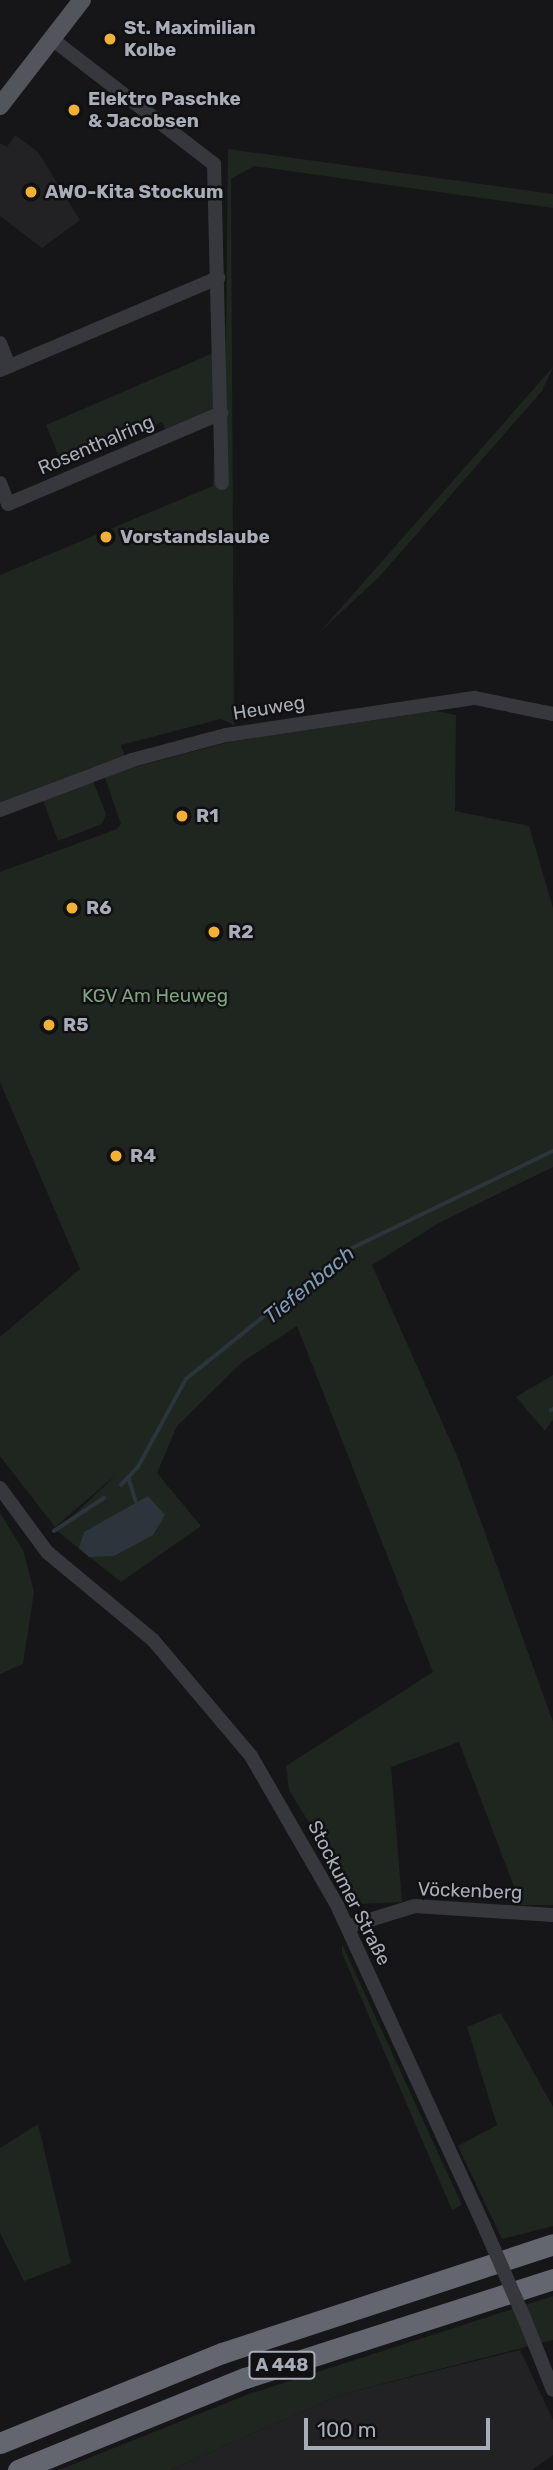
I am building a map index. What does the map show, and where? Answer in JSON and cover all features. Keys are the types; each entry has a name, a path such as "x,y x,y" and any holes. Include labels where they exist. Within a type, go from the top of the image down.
{"highway":[{"name":"A 448","path":"0,2443 222,2353 553,2244"},
{"name":"A 448","path":"18,2470 244,2378 553,2280"}],"main road":[{"path":"1,101 82,0"}],"street":[{"path":"52,39 214,164 222,483"},
{"path":"0,343 5,368 218,278"},
{"name":"Rosenthalring","path":"0,483 8,504 221,413"},
{"name":"Heuweg","path":"0,810 132,760 226,735 475,698 553,714"},
{"name":"Stockumer Straße","path":"0,1488 47,1552 153,1640 222,1718 279,1801 347,1927 484,2226 553,2390"},
{"name":"Vöckenberg","path":"347,1927 415,1906 553,1914"}],"shaded area":[{"name":"AWO-Kita Stockum","path":"15,135 38,152 80,220 42,248 0,216 0,143 7,147"},
{"path":"148,1496 165,1515 153,1535 114,1556 89,1557 79,1548 84,1532"},
{"path":"520,2350 553,2420 553,2455 532,2470 170,2470 342,2394"}],"green space":[{"path":"228,149 553,194 553,208 254,166 231,179 234,725 221,719 121,745 125,757 0,804 0,575 213,486 214,446 225,445"},
{"path":"218,351 215,410 167,432 162,422 62,464 46,425"},
{"path":"553,367 542,391 379,577 319,633"},
{"name":"KGV Am Heuweg","path":"436,711 456,715 455,811 529,826 553,908 553,1167 439,1223 372,1265 458,1458 553,1722 553,1905 521,1905 459,1742 391,1767 402,1902 359,1904 289,1790 286,1766 433,1672 297,1326 241,1363 177,1426 157,1473 201,1526 121,1582 57,1531 117,1474 55,1527 0,1456 0,1337 80,1269 0,1082 0,872 117,829 121,824 104,775 237,740"},
{"path":"93,781 106,814 102,824 58,841 43,800"},
{"path":"553,1375 553,1420 545,1431 516,1397"},
{"path":"0,1513 23,1550 34,1592 23,1664 0,1674"},
{"path":"342,1944 462,2205 452,2210 342,1953"},
{"path":"501,2013 553,2107 553,2226 502,2239 458,2146 497,2125 467,2027"},
{"path":"38,2124 71,2263 24,2281 0,2233 0,2148"},
{"path":"553,2296 553,2340 342,2394 170,2470 59,2470 249,2394"}],"waterway":[{"name":"Tiefenbach","path":"121,1485 138,1467 186,1379 344,1252 553,1151"},
{"path":"129,1478 136,1501"},
{"name":"Tiefenbach","path":"54,1531 104,1498"}],"place":[{"name":"St. Maximilian Kolbe","path":"110,39"},
{"name":"Elektro Paschke & Jacobsen","path":"74,110"},
{"name":"AWO-Kita Stockum","path":"31,192"},
{"name":"Vorstandslaube","path":"106,537"},
{"name":"R1","path":"182,816"},
{"name":"R6","path":"72,908"},
{"name":"R2","path":"214,932"},
{"name":"R5","path":"49,1025"},
{"name":"R4","path":"116,1156"}]}
